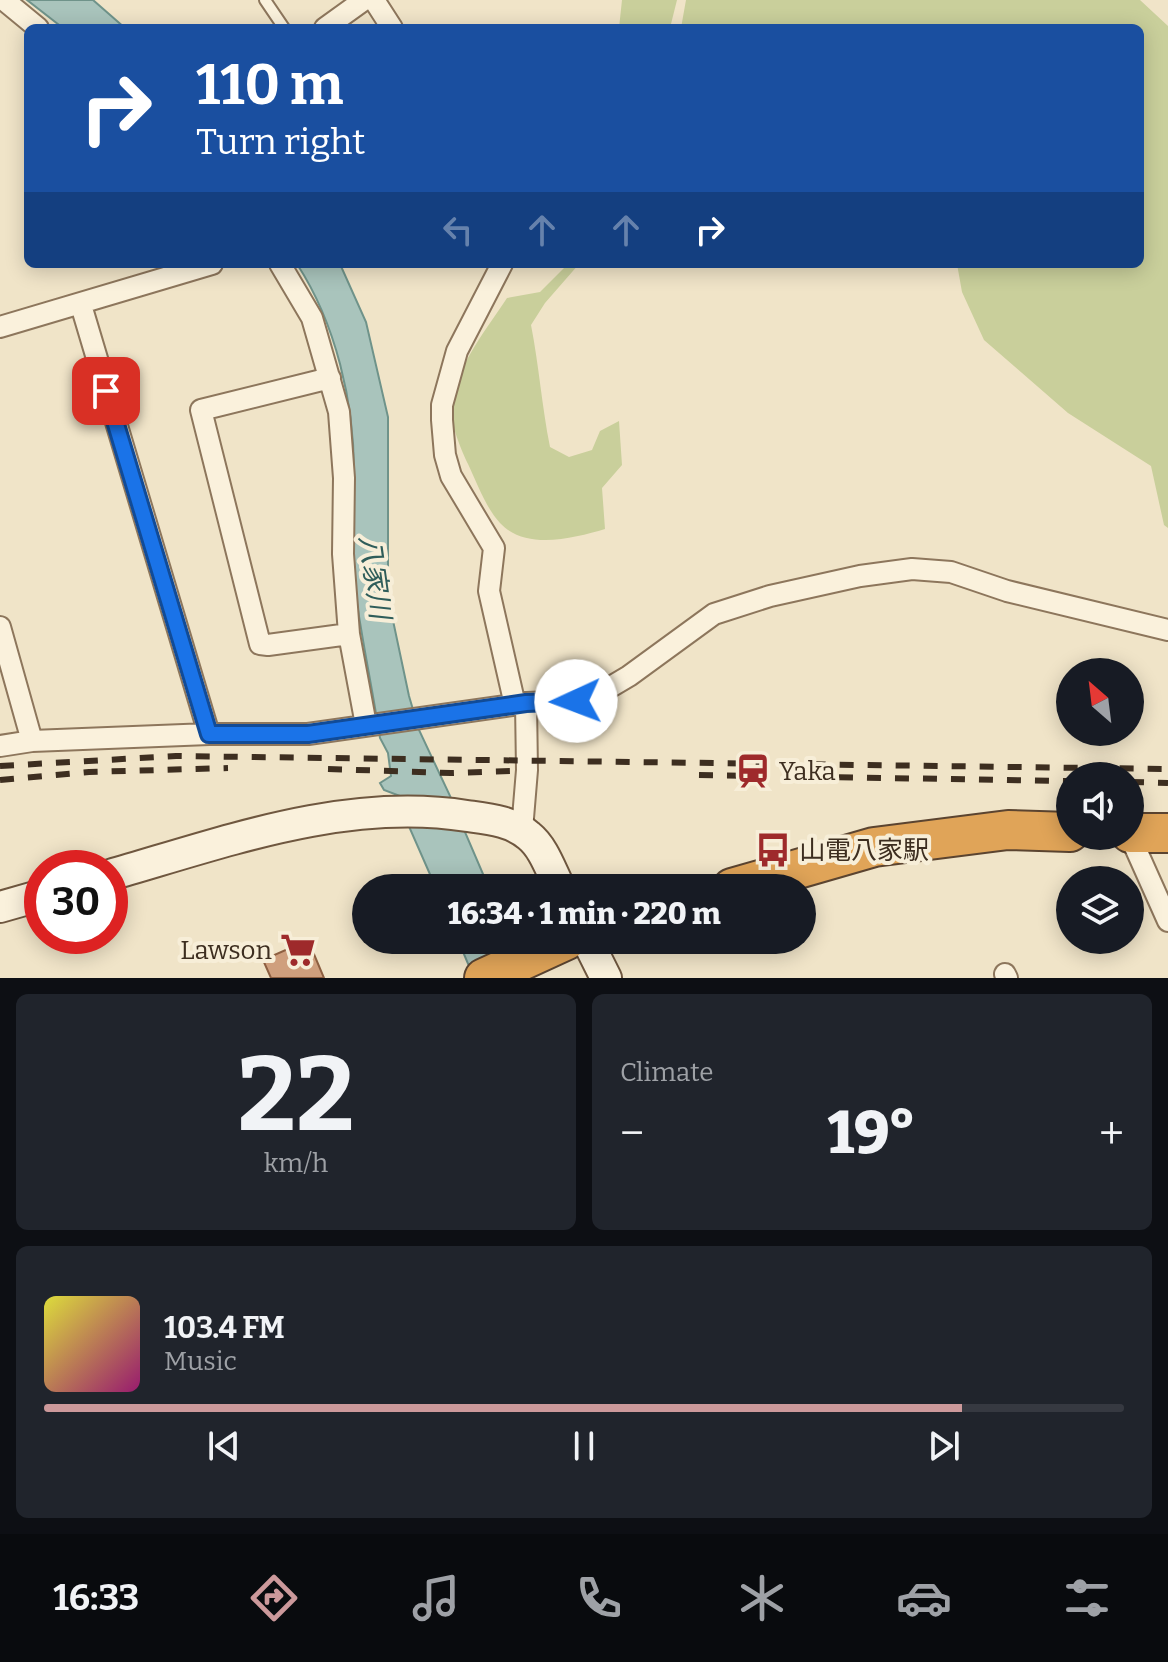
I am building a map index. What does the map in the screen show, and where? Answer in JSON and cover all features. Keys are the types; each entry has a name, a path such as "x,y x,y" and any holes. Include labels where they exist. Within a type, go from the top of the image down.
{"highway":[{"path":"780,874 874,847 1008,830 1056,832"},
{"path":"1144,834 1168,833"},
{"path":"484,978 533,954"}],"street":[{"path":"4,0 33,24"},
{"path":"331,24 364,0"},
{"path":"374,0 389,24"},
{"path":"0,327 199,268"},
{"path":"282,268 312,318 339,412 349,634 366,725"},
{"path":"500,268 457,351 442,405 442,420 445,455 451,476 494,548 489,591 520,704 527,770 522,830"},
{"path":"81,305 209,734"},
{"path":"330,378 201,410 260,644 349,634"},
{"path":"0,746 32,741 209,734 308,734 520,704 576,701 602,692 629,676 714,614 770,596 860,576 912,569 951,572 1007,591 1168,630"},
{"path":"0,627 32,741"},
{"path":"128,870 290,826 343,815 394,810 460,815 510,824 532,838 553,874"},
{"path":"1137,850 1168,921"},
{"path":"0,907 24,900"},
{"path":"594,954 606,978"}],"lane":[{"path":"265,0 281,24"}],"green space":[{"path":"622,0 677,0 671,24 619,24"},
{"path":"686,0 1140,0 1168,26 1168,528 1164,525 1151,466 1068,413 984,340 962,292 958,268 1144,268 1144,24 682,24"},
{"path":"564,268 576,268 545,303 531,325 550,447 569,457 592,450 600,431 619,421 622,465 602,488 605,529 551,540 536,540 511,532 490,510 458,441 451,408 467,359 507,298 540,292"}],"water":[{"path":"27,0 93,0 120,24 58,24"},
{"name":"八家川","path":"299,268 342,268 366,322 388,417 388,597 419,730 451,798 454,822 462,825 483,874 430,874 407,822 400,796 384,790 380,783 391,776 388,753 380,738 351,558 354,473 351,419 340,364 322,312"},
{"path":"464,954 512,954 521,978 474,978"}],"building":[{"name":"Lawson","path":"308,940 324,978 271,978 263,960"}],"railway":[{"path":"0,766 176,756 1168,769"},
{"path":"0,780 89,772 228,768"},
{"path":"328,769 451,773 511,771"},
{"path":"699,775 1056,781"},
{"path":"1144,782 1168,783"}],"place":[{"name":"Yaka","path":"753,771"},
{"name":"山電八家駅","path":"773,850"},
{"name":"Lawson","path":"298,950"}],"route":[{"path":"106,391 209,734 308,734 526,703 576,701"}]}
